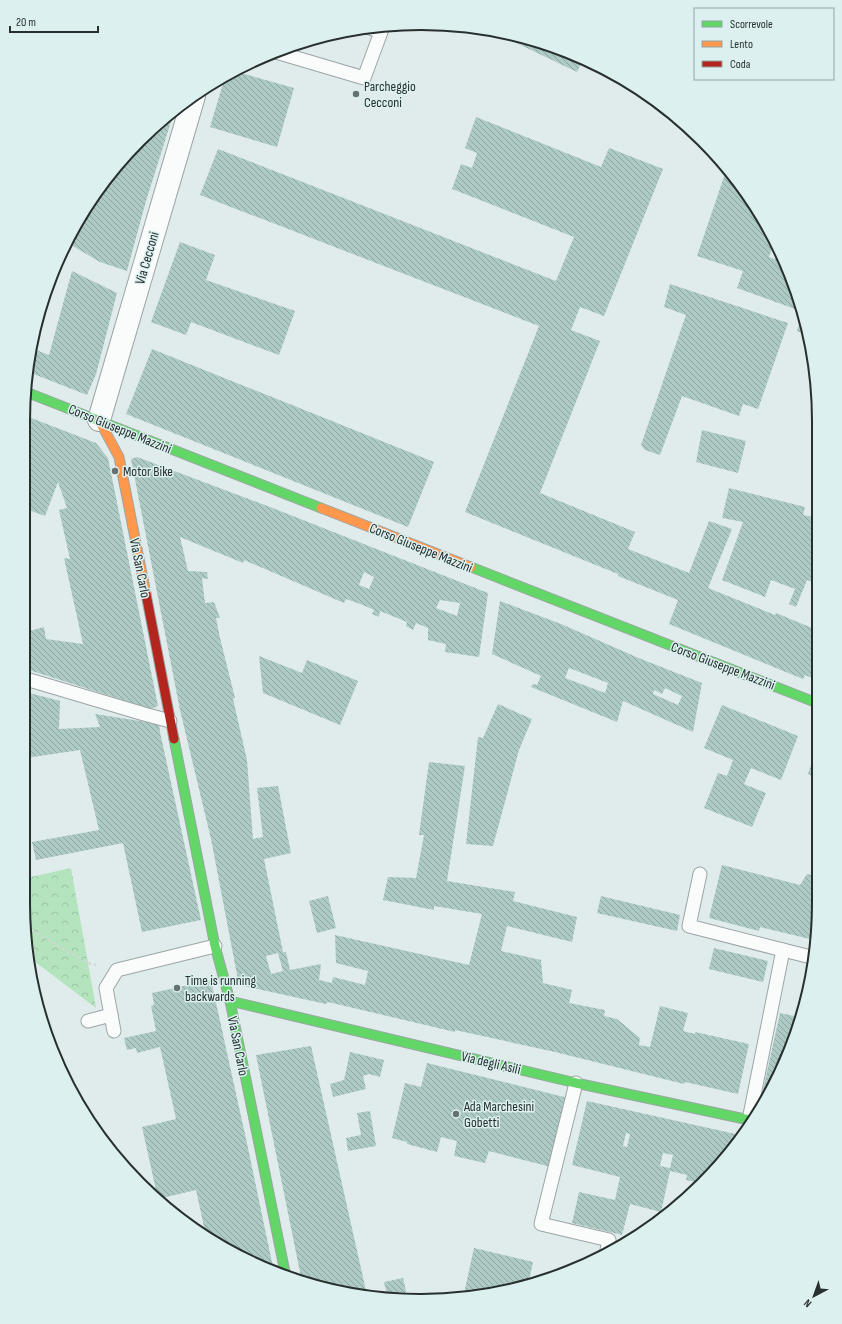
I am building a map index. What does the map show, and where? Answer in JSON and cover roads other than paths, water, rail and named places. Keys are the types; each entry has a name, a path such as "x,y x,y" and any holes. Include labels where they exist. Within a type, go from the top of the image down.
{"street":[{"name":"Via Cecconi","path":"99,420 191,105"},
{"name":"Corso Giuseppe Mazzini","path":"31,394 812,700"},
{"name":"Via San Carlo","path":"99,420 119,457 215,946 230,1001 284,1269"},
{"name":"Via degli Asili","path":"230,1001 576,1083 746,1120"}],"lane":[{"path":"285,55 364,78 381,32"},
{"path":"30,681 170,721"},
{"path":"700,874 689,926 809,956"},
{"path":"114,1030 106,988 117,970 215,946"},
{"path":"753,1108 783,950"},
{"path":"88,1021 111,1015"},
{"path":"576,1083 541,1224 609,1240 608,1247"}],"place":[{"name":"Parcheggio Cecconi","path":"356,94"},
{"name":"Motor Bike","path":"115,471"},
{"name":"Time is running backwards","path":"177,988"},
{"name":"Ada Marchesini Gobetti","path":"456,1114"}]}
